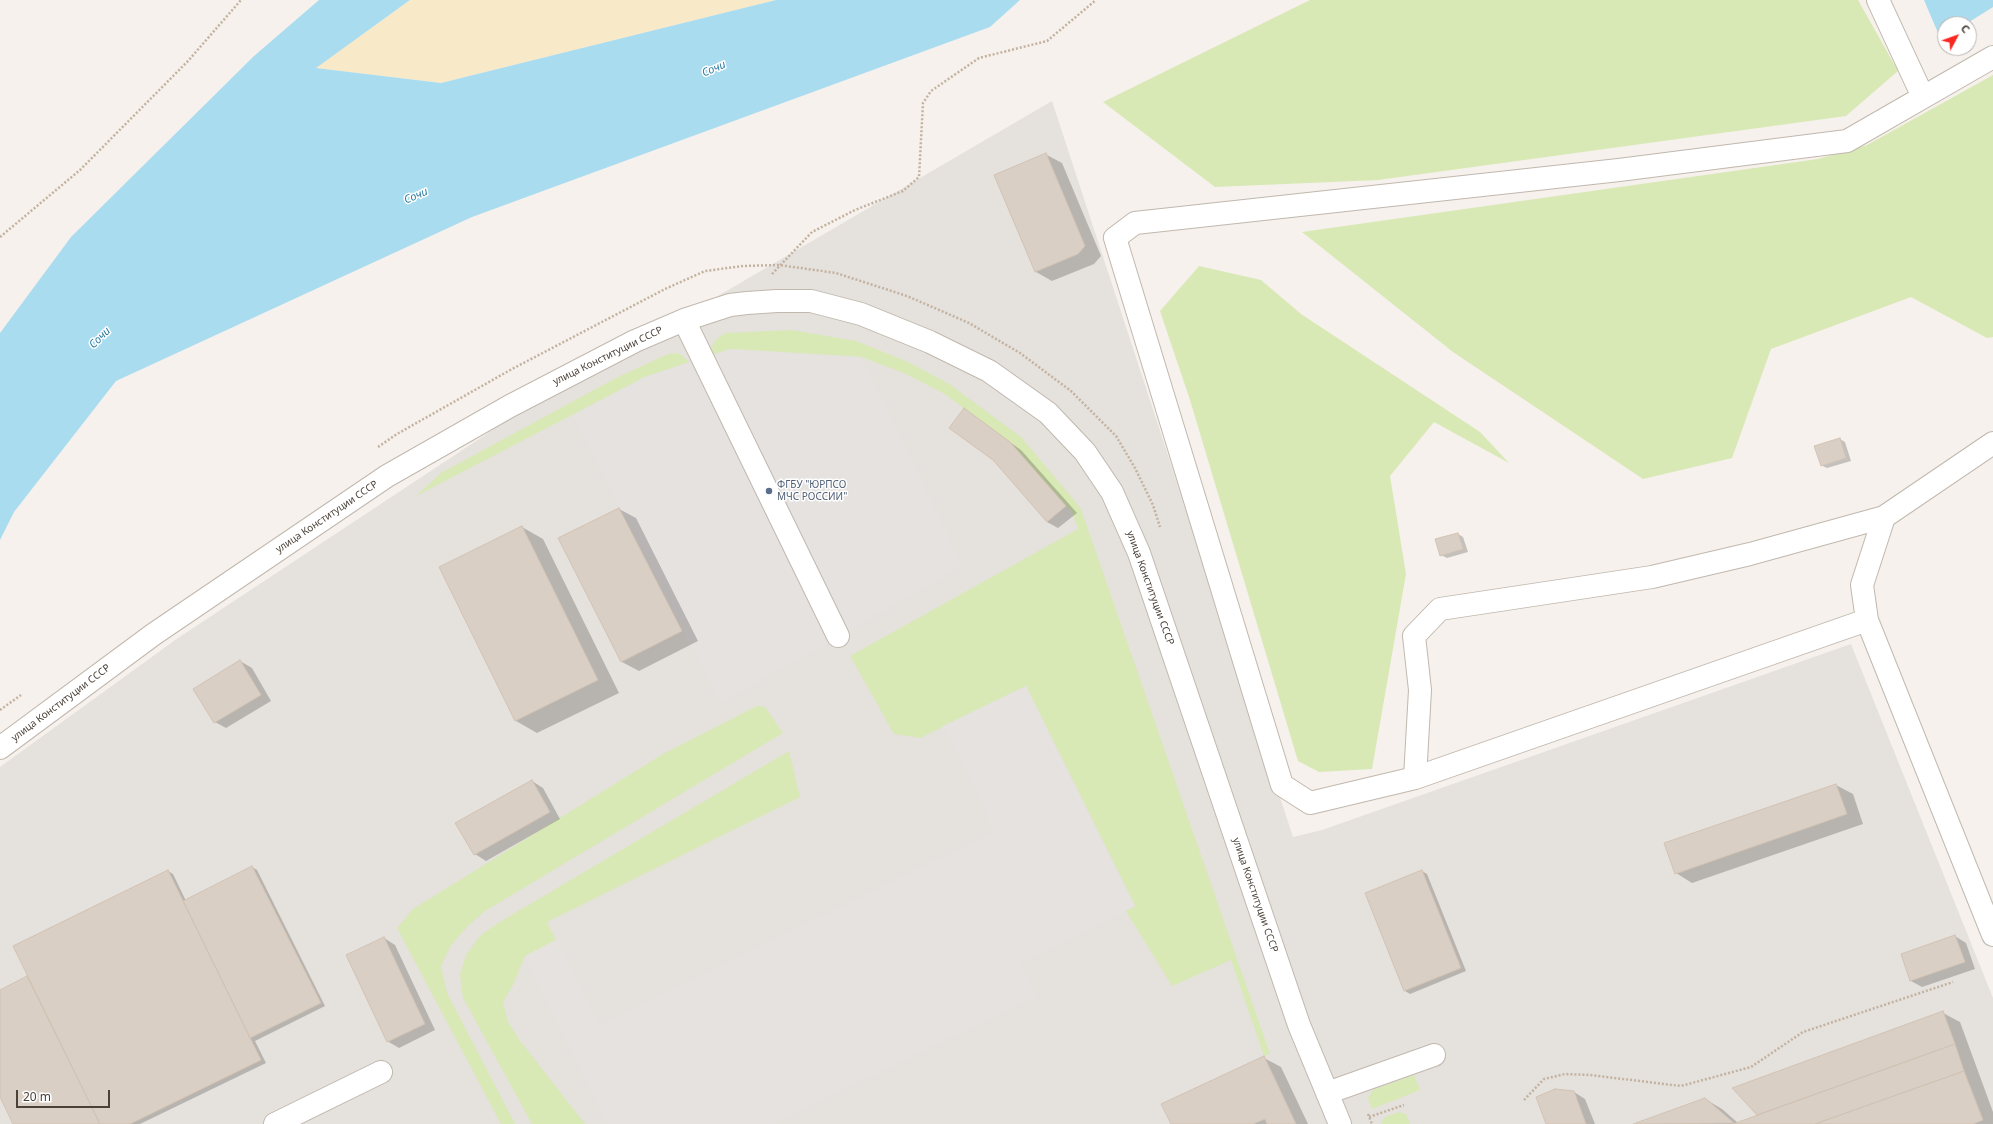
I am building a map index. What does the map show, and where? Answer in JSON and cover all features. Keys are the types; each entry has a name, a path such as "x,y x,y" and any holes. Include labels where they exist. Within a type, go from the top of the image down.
{"street":[{"path":"1878,0 1923,97"},
{"path":"1867,620 1415,778 1310,803 1282,785 1115,238 1135,222 1620,170 1847,141 1993,57"},
{"name":"улица Конституции СССР","path":"0,748 154,634 387,476 510,406 635,341 684,320 730,305 777,301 811,301 861,314 930,342 989,371 1048,413 1085,452 1112,492 1139,553 1299,1025 1340,1124"},
{"path":"684,320 838,636"},
{"path":"1415,778 1420,690 1414,636 1440,609 1652,577 1750,554 1884,517 1993,442"},
{"path":"1884,517 1862,585 1867,620 1993,935"},
{"path":"1327,1093 1434,1054"},
{"path":"276,1124 381,1072"}],"path":[{"path":"0,237 80,170 188,61 242,0"},
{"path":"747,303 779,266 812,232 855,210 903,191 919,176 923,102 930,91 979,58 1047,41 1096,0"},
{"path":"1524,1100 1544,1079 1565,1074 1590,1075 1681,1086 1751,1067 1803,1032 1952,982"},
{"path":"1372,1124 1369,1117 1404,1105"}],"shaded area":[{"path":"1052,101 1293,837 1322,830 1851,644 1993,998 1993,1124 0,1124 0,767 178,638 526,408"},
{"name":"ФГБУ \"ЮРПСО МЧС РОССИИ\"","path":"730,349 861,357 963,566 720,703 573,415 645,377"},
{"path":"1026,686 1135,906 1021,963 1037,995 774,1124 608,1124 525,956 556,940 599,1026 995,831 943,726"}],"green space":[{"path":"1310,0 1858,0 1898,71 1846,116 1378,180 1215,187 1103,102"},
{"path":"1993,75 1993,337 1987,338 1911,297 1771,349 1732,458 1643,479 1453,352 1302,232 1818,159 1867,145"},
{"path":"1199,266 1261,280 1301,314 1480,432 1509,463 1434,422 1390,476 1406,574 1372,769 1319,772 1298,761 1190,400 1160,311"},
{"path":"792,330 856,341 908,362 949,384 1021,437 1081,509 1270,1054 1264,1056 1231,960 1172,986 1126,911 1135,906 1026,686 920,738 894,734 850,656 1078,529 1072,512 1010,442 943,393 904,373 861,357 730,349 712,355 711,347 716,340 725,333"},
{"path":"677,353 689,362 645,377 416,496 441,473 616,378 668,354"},
{"path":"757,706 765,707 783,733 485,911 468,926 451,945 441,966 447,993 515,1124 501,1124 397,928 413,909 663,754"},
{"path":"789,751 800,797 547,922 556,940 525,956 513,985 503,1002 508,1022 521,1042 585,1124 532,1124 463,998 460,974 466,955 480,936 498,923"},
{"path":"1414,1075 1420,1090 1372,1109 1368,1098 1373,1090"},
{"path":"1399,1112 1406,1114 1410,1124 1381,1124 1385,1117"}],"sand":[{"path":"410,0 776,0 441,83 315,68"}],"water":[{"name":"Сочи","path":"319,0 410,0 316,68 441,83 776,0 1020,0 990,27 472,217 116,381 14,512 0,540 0,333 71,237 254,56"},
{"path":"1924,0 1993,0 1993,7 1977,17 1937,16 1937,31"}],"building":[{"path":"1046,153 1085,246 1078,254 1035,272 994,175"},
{"path":"964,408 1010,442 1066,506 1047,522 993,460 949,428"},
{"path":"1840,438 1846,458 1821,466 1814,446"},
{"path":"619,508 682,631 621,662 558,538"},
{"path":"522,526 598,680 515,721 439,567"},
{"path":"1458,533 1463,549 1440,556 1435,539"},
{"path":"240,660 261,695 214,723 193,689"},
{"path":"532,780 550,812 474,855 455,823"},
{"path":"1836,784 1847,814 1675,874 1664,843"},
{"path":"252,866 321,1003 250,1038 183,901"},
{"path":"168,870 261,1060 130,1124 100,1124 13,946"},
{"path":"1422,870 1461,968 1404,991 1365,893"},
{"path":"1955,935 1965,962 1910,981 1901,954"},
{"path":"384,937 425,1024 387,1042 346,955"},
{"path":"27,976 100,1124 13,1124 0,1097 0,990"},
{"path":"1943,1011 1955,1044 1757,1115 1732,1088"},
{"path":"1955,1044 1964,1071 1815,1124 1733,1124"},
{"path":"1264,1056 1296,1124 1267,1124 1265,1119 1253,1124 1171,1124 1161,1104"},
{"path":"1964,1071 1983,1120 1973,1124 1815,1124"},
{"path":"1555,1089 1574,1091 1586,1124 1546,1124 1536,1097"},
{"path":"1705,1098 1734,1123 1633,1124"}],"place":[{"name":"ФГБУ \"ЮРПСО МЧС РОССИИ\"","path":"769,491"}]}
